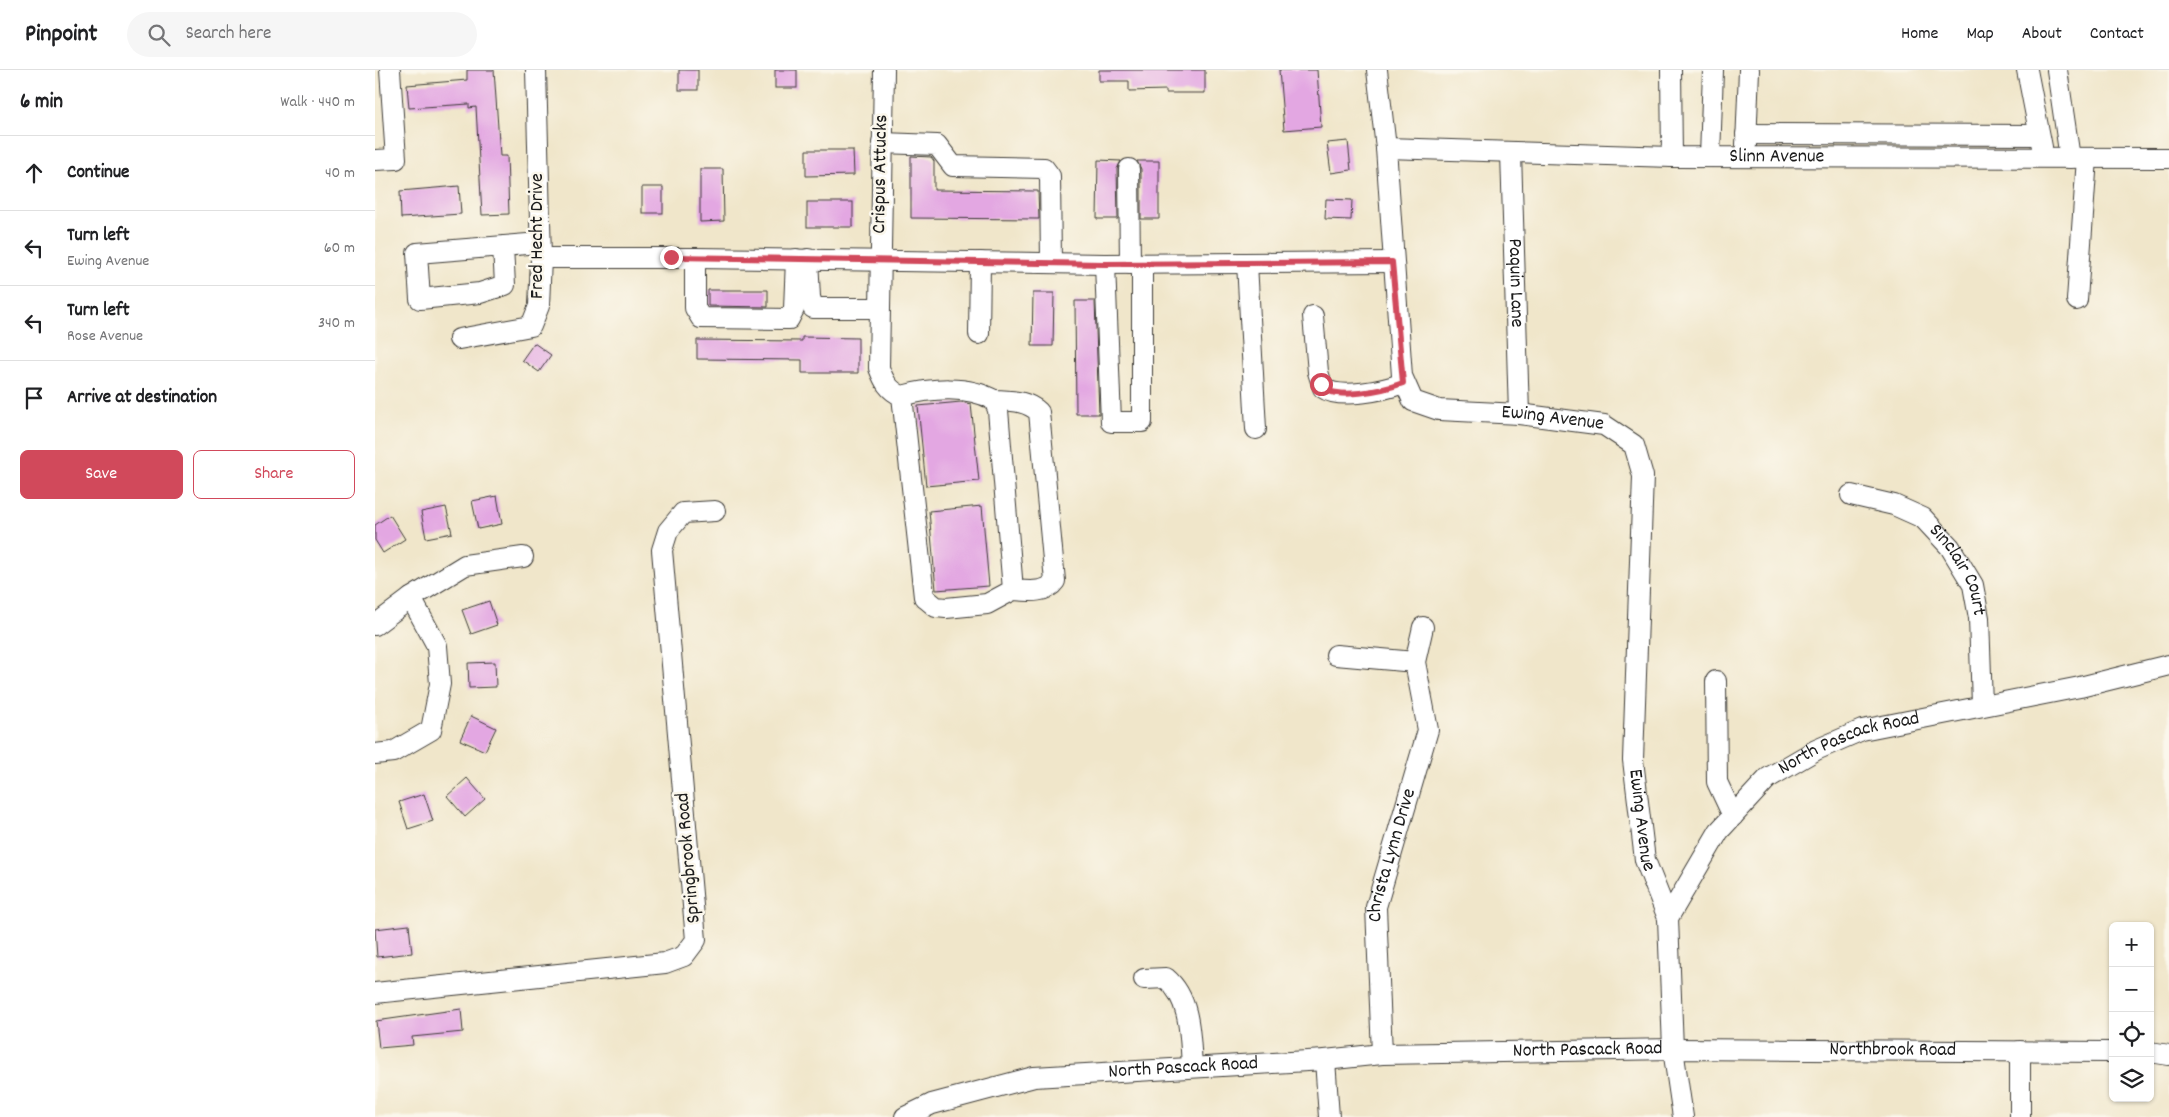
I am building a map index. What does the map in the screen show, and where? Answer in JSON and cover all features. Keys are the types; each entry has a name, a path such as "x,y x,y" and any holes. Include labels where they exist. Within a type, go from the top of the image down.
{"street":[{"path":"375,160 396,159 391,70"},
{"name":"Fred Hecht Drive","path":"459,339 531,326 539,306 540,250 536,70"},
{"name":"Crispus Attucks","path":"884,70 879,368 884,381 893,392 902,396"},
{"path":"1313,316 1318,372 1323,388 1334,392 1374,392 1403,383 1392,262 1386,148 1377,70"},
{"path":"1671,70 1671,157"},
{"path":"1710,157 1713,70"},
{"path":"1745,157 1749,70"},
{"path":"2027,70 2044,159"},
{"path":"2057,70 2078,158 2077,300"},
{"path":"1746,134 2039,135"},
{"path":"882,143 937,145 953,166 1044,168 1050,176 1051,263"},
{"name":"Slinn Avenue","path":"1386,148 1671,157 2169,158"},
{"name":"Paquin Lane","path":"1511,153 1519,414"},
{"path":"1105,264 1111,422 1142,422 1136,264 1129,169"},
{"path":"503,246 505,284 480,293 420,299 417,253 503,246 540,250 695,258 1105,264 1392,262"},
{"path":"695,258 695,308 701,318 789,319 795,309 802,259"},
{"path":"802,259 813,308 879,308"},
{"path":"979,334 980,262"},
{"path":"1247,263 1256,429"},
{"name":"Ewing Avenue","path":"1403,383 1413,401 1439,410 1519,414 1604,425 1634,445 1643,476 1633,760 1645,860 1668,918"},
{"path":"966,390 981,393 994,400 1023,402 1032,405 1039,412 1055,581 1052,586 1042,590 1013,590 987,604 946,608 936,607 924,597 902,396 935,391 966,390"},
{"path":"994,400 998,410 1013,590"},
{"name":"Sinclair Court","path":"1851,494 1894,506 1923,518 1950,547 1973,585 1979,618 1982,705"},
{"name":"Springbrook Road","path":"375,993 665,963 684,956 696,940 661,550 669,531 683,513 715,511"},
{"path":"375,625 411,598 465,565 523,557"},
{"path":"375,754 393,752 431,730 440,684 437,646 411,598"},
{"name":"Christa Lynn Drive","path":"1382,1054 1376,907 1428,730 1415,662 1423,627"},
{"path":"1336,655 1415,662"},
{"name":"North Pascack Road","path":"905,1117 933,1111 1034,1077 1325,1060 1382,1054 1673,1049 1668,918 1719,831 1768,778 1815,750 1862,730 2080,687 2169,665"},
{"path":"1716,681 1717,782 1733,816"},
{"path":"1144,979 1166,978 1175,985 1190,1026 1192,1067"},
{"path":"1673,1049 1683,1117"},
{"name":"Northbrook Road","path":"1673,1049 2109,1052"},
{"path":"2019,1117 2020,1051"},
{"path":"2154,1053 2169,1055"},
{"path":"1325,1060 1329,1117"}],"building":[{"path":"467,70 494,70 500,156 507,156 509,214 482,215 476,107 469,108 469,104 409,108 407,85 467,80"},
{"path":"679,70 698,70 698,90 679,90"},
{"path":"775,70 797,70 797,88 775,88"},
{"path":"1099,70 1205,70 1205,93 1166,93 1166,90 1129,91 1129,81 1099,81"},
{"path":"1279,70 1317,70 1321,127 1284,130"},
{"path":"1348,141 1351,170 1331,173 1327,143"},
{"path":"806,150 853,150 854,175 806,176"},
{"path":"911,156 931,157 934,161 934,190 1038,191 1039,219 911,218"},
{"path":"1098,160 1121,161 1117,169 1118,219 1097,219"},
{"path":"1137,161 1159,161 1159,219 1141,219 1141,169"},
{"path":"700,169 723,169 724,221 700,222"},
{"path":"459,186 461,214 401,218 400,191"},
{"path":"642,187 663,187 663,213 642,213"},
{"path":"1326,199 1352,200 1351,220 1325,219"},
{"path":"807,202 853,202 853,227 807,227"},
{"path":"708,290 768,290 768,307 708,306"},
{"path":"1033,293 1054,293 1053,346 1032,346"},
{"path":"1075,301 1095,301 1099,414 1076,414"},
{"path":"802,337 858,338 858,373 802,373 802,360 697,359 697,340 802,341"},
{"path":"534,343 551,355 539,372 522,360"},
{"path":"961,402 971,404 979,481 926,486 918,406"},
{"path":"497,496 502,524 478,529 472,501"},
{"path":"982,506 989,586 936,590 929,511"},
{"path":"446,507 452,533 426,538 421,512"},
{"path":"390,515 405,539 383,553 375,540 375,525"},
{"path":"489,601 497,625 471,634 462,610"},
{"path":"495,662 496,687 469,688 468,663"},
{"path":"471,716 496,728 485,751 460,740"},
{"path":"467,778 485,799 465,817 447,796"},
{"path":"424,794 433,821 408,829 399,802"},
{"path":"409,925 412,953 377,957 375,929"},
{"path":"461,1009 463,1032 412,1037 413,1045 379,1048 376,1021"}],"route":[{"path":"671,257 1105,264 1392,262 1403,383 1374,392 1327,391 1321,384"}]}
